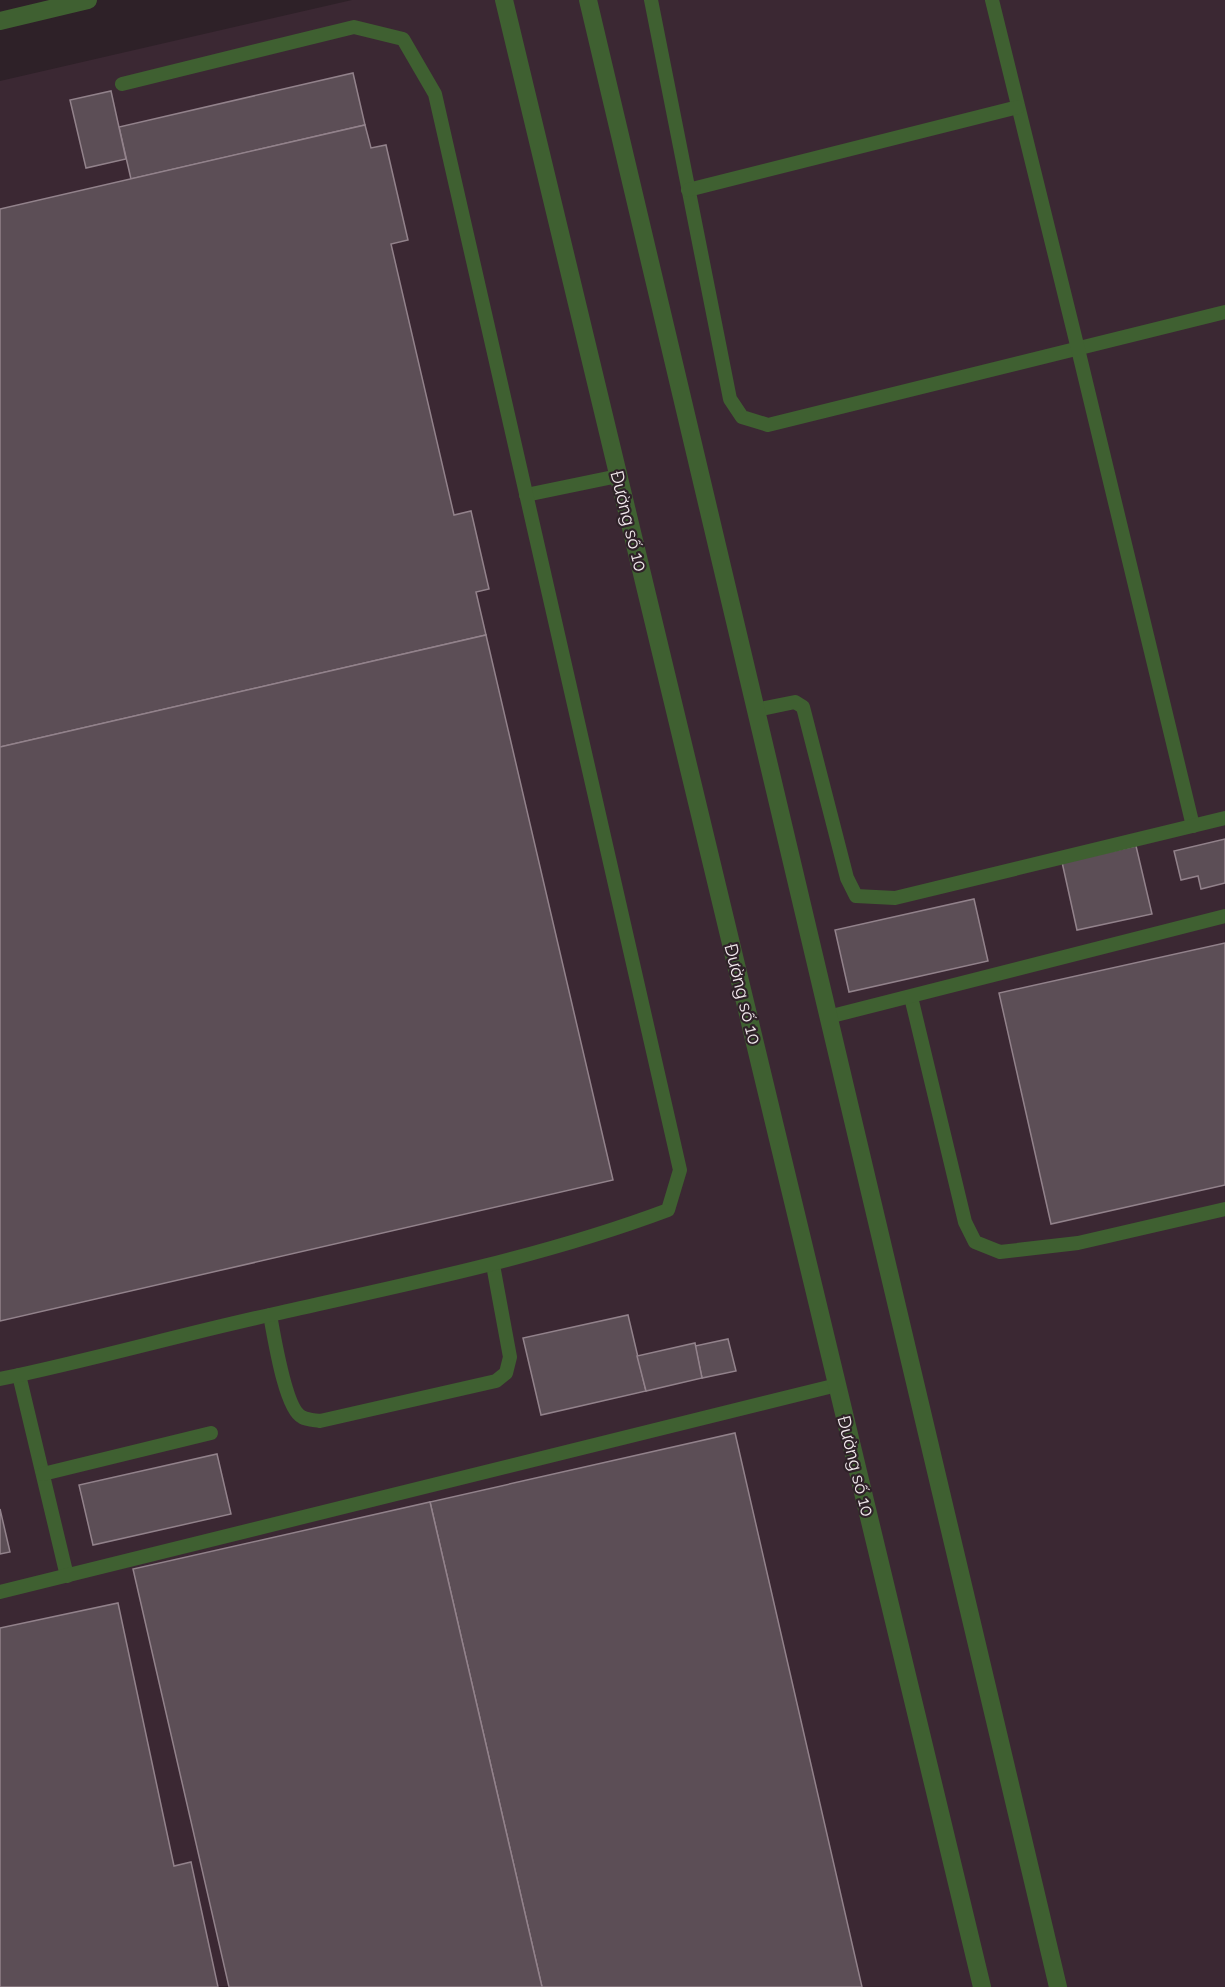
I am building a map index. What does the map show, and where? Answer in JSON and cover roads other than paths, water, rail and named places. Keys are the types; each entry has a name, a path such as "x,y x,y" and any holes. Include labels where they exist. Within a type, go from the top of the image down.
{"street":[{"path":"0,21 88,0"},
{"name":"Đường số 10","path":"504,0 982,1987"},
{"path":"588,0 1058,1987"}],"lane":[{"path":"651,0 729,399 742,417 768,425 1225,312"},
{"path":"992,0 1193,826"},
{"path":"0,1379 493,1265 641,1220 668,1210 680,1170 435,94 403,39 354,27 122,84"},
{"path":"688,190 1018,107"},
{"path":"526,495 618,476"},
{"path":"756,710 795,702 803,707 847,878 856,896 895,898 1225,818"},
{"path":"828,1017 1225,916"},
{"path":"911,997 965,1222 975,1242 1000,1252 1078,1243 1225,1209"},
{"path":"270,1315 288,1397 302,1418 320,1421 496,1381 506,1373 510,1357 493,1265"},
{"path":"20,1375 67,1576"},
{"path":"0,1592 837,1385"},
{"path":"43,1474 211,1433"}]}
